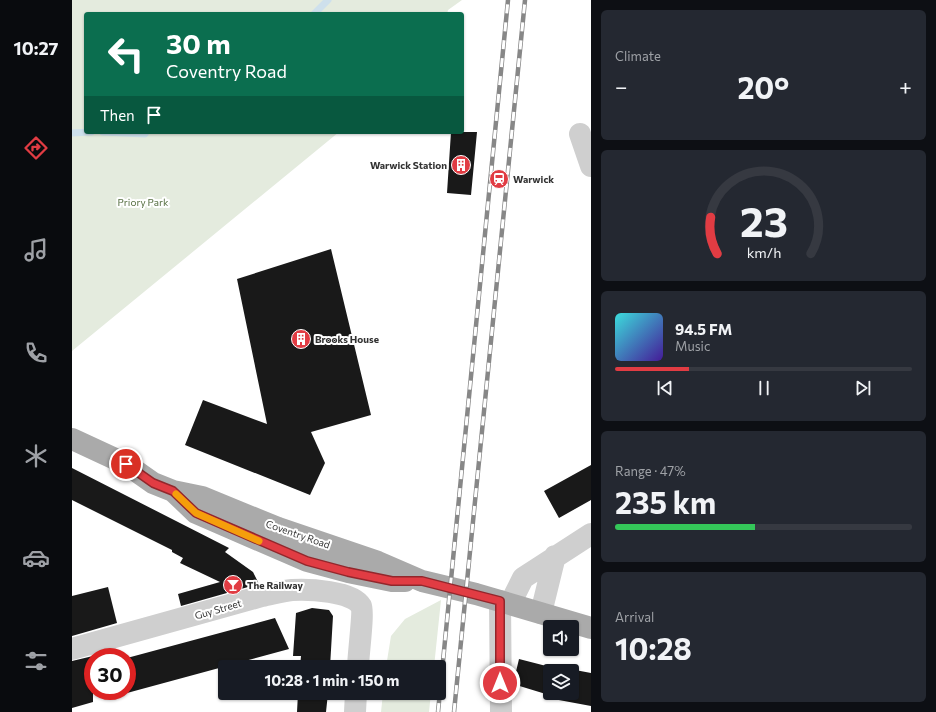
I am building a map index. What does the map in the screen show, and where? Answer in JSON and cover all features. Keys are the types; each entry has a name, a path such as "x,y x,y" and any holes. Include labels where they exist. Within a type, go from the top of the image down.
{"main road":[{"name":"Coventry Road","path":"72,440 126,464 153,483 173,491 196,513 307,561 348,572 392,581 422,581 505,602 591,628"}],"street":[{"path":"580,134 591,166"},
{"path":"501,712 505,602 523,578 591,534"},
{"path":"541,613 555,556"},
{"name":"Guy Street","path":"72,650 290,590 311,590 356,599 362,607 358,660"},
{"path":"355,712 356,700"}],"green space":[{"name":"Priory Park","path":"72,0 462,0 448,10 448,12 84,12 84,134 337,134 72,351"},
{"path":"441,600 435,660 387,660 391,636 405,619"},
{"path":"382,700 430,700 429,712 381,712"}],"building":[{"name":"Warwick Station","path":"477,132 471,195 447,193 451,134"},
{"name":"Brooks House","path":"331,249 371,415 311,432 325,463 310,495 185,445 203,400 267,424 237,279"},
{"path":"591,465 591,500 559,518 544,491"},
{"path":"72,468 229,548 225,552 253,572 259,584 181,606 178,594 220,582 180,563 183,558 172,552 172,550 72,500"},
{"path":"108,587 117,623 72,636 72,596"},
{"path":"312,608 329,610 333,616 330,660 301,660 301,656 293,656 296,613"},
{"path":"275,618 289,649 248,660 218,660 218,668 136,691 136,656"},
{"path":"84,658 84,700 93,700 93,702 72,708 72,661"},
{"path":"519,659 543,665 543,693 513,684"},
{"path":"579,671 591,673 591,706 559,700 579,700"},
{"path":"298,700 327,700 326,712 297,712"}],"waterway":[{"path":"316,12 328,0"},
{"path":"72,133 84,132"}],"railway":[{"path":"438,712 508,0"},
{"path":"454,712 525,0"}],"slow traffic":[{"path":"176,494 196,513 259,541"}],"place":[{"name":"Warwick Station","path":"461,165"},
{"name":"Warwick","path":"499,179"},
{"name":"Brooks House","path":"301,339"},
{"name":"The Railway","path":"233,585"}],"route":[{"path":"126,464 153,483 173,491 196,513 307,561 348,572 392,581 422,581 500,601 500,683"}]}
